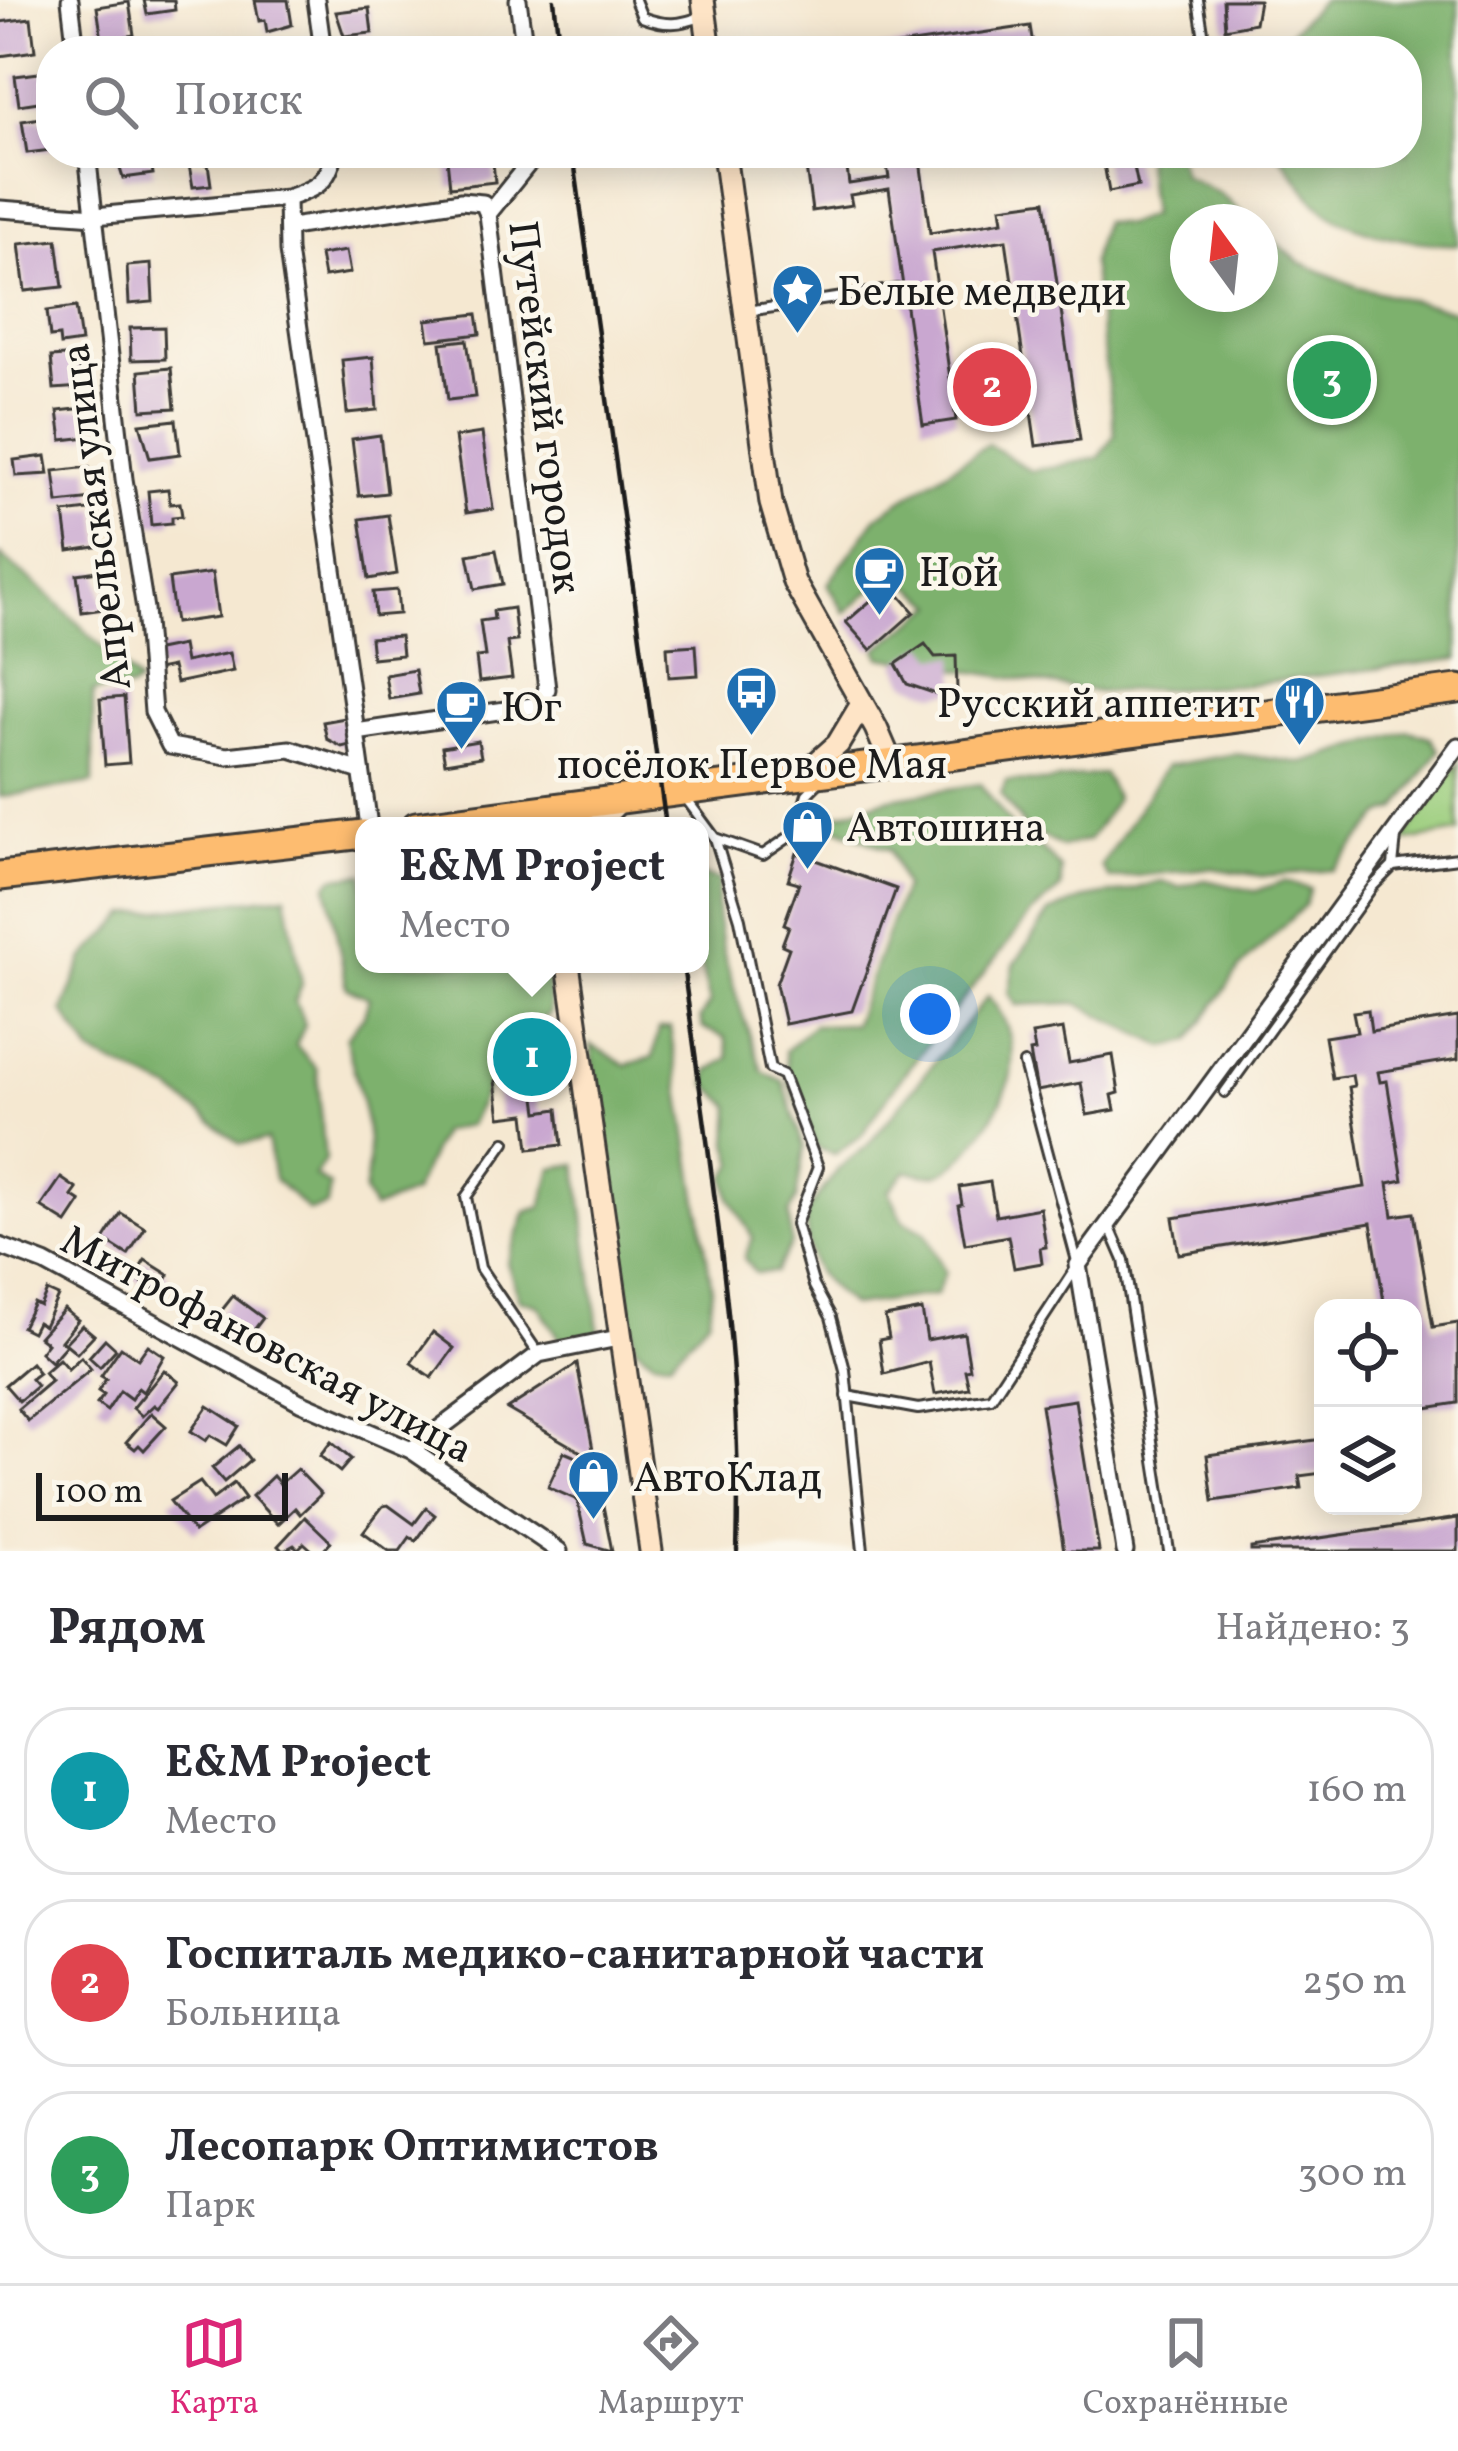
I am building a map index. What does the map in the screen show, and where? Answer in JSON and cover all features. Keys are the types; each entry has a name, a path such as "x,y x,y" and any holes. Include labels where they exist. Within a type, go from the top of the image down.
{"highway":[{"path":"550,816 623,796 1458,689"},
{"path":"0,876 355,835"}],"street":[{"path":"70,0 74,36"},
{"path":"316,0 321,36"},
{"path":"518,0 523,36"},
{"name":"Апрельская улица","path":"89,168 124,479 145,609 153,712 170,746 227,756 290,749 361,771"},
{"path":"0,209 94,217 287,198 327,179 330,168"},
{"path":"488,214 524,168"},
{"path":"726,168 770,502 794,582 892,765"},
{"path":"287,198 288,251 368,817"},
{"name":"Путейский городок","path":"291,227 461,201 483,203 488,214 547,689 539,705 356,732"},
{"path":"815,775 862,704"},
{"path":"1125,1551 1078,1265 1458,746"},
{"path":"603,817 623,796"},
{"path":"569,973 651,1551"},
{"name":"Митрофановская улица","path":"0,1246 45,1263 300,1402 411,1450 560,1551"},
{"path":"411,1450 538,1354 619,1338"}],"lane":[{"path":"635,0 642,17 664,25 684,24 704,7"},
{"path":"1198,0 1204,36"},
{"path":"746,312 897,290"},
{"path":"715,838 763,855 795,832 815,775"},
{"path":"679,789 700,817"},
{"path":"709,830 740,919 770,1069 783,1075 818,1167 796,1224 845,1370 863,1551"},
{"path":"1393,866 1396,835"},
{"path":"1225,1092 1372,887 1393,866 1458,858"},
{"path":"847,1396 918,1409 991,1398 1078,1265 1024,1064"},
{"path":"505,1142 466,1197 480,1268 538,1354"},
{"path":"1107,1220 1124,1260 1168,1551"}],"green space":[{"path":"1322,0 1458,0 1458,245 1412,241 1349,225 1311,197 1290,168 1422,168 1422,36 1286,36"},
{"path":"1146,168 1181,168 1183,175 1231,204 1170,204 1170,312 1278,312 1278,244 1299,262 1358,287 1458,312 1458,659 1243,685 1097,692 881,657 877,649 936,605 892,572 845,613 828,584 877,516 988,444 1031,471 1099,458 1115,434 1091,263 1103,222 1125,225 1151,215"},
{"path":"0,555 47,593 139,683 130,689 93,692 93,783 0,797"},
{"path":"1409,731 1430,737 1439,751 1397,809 1382,815 1333,870 1261,876 1210,868 1109,879 1101,866 1166,766 1235,754 1303,763"},
{"path":"1458,763 1458,832 1402,842"},
{"path":"1104,774 1116,799 1089,840 1062,847 1025,827 1001,795 1006,781 1044,782"},
{"path":"980,784 1018,834 1061,869 1061,888 1031,914 899,1080 861,1136 835,1154 817,1148 789,1082 785,1051 813,1025 854,1024 904,887 890,850 835,827 836,815 891,798"},
{"path":"355,875 355,973 548,973 550,1014 511,1039 469,1125 441,1132 413,1193 373,1209 364,1192 367,1134 346,1038 364,1015 369,998 347,988 327,885 334,877"},
{"path":"709,877 720,880 718,922 723,948 762,1071 783,1081 804,1148 796,1200 789,1213 791,1244 775,1272 755,1273 744,1258 753,1238 730,1198 726,1177 735,1164 729,1143 731,1106 707,1084 709,1071 729,1058 725,1037 702,1028 700,1018 710,1003 702,973 709,973"},
{"path":"1205,880 1255,891 1284,881 1310,889 1304,906 1240,968 1190,1041 1165,1047 1076,1003 1016,1005 1009,993 1014,965 1049,913 1086,898 1160,881 1179,887"},
{"path":"286,895 302,984 295,1001 305,1025 296,1045 317,1069 325,1160 315,1176 330,1186 327,1206 309,1211 274,1179 267,1140 240,1144 172,1091 92,1054 63,1011 84,958 128,914"},
{"path":"988,996 1011,1042 1011,1074 1001,1101 958,1162 934,1175 906,1171 889,1191 903,1220 925,1232 945,1272 936,1295 852,1306 815,1267 805,1214 839,1168 867,1146"},
{"path":"670,1028 712,1288 709,1318 670,1361 653,1360 635,1346 591,1045 626,1065 653,1057 659,1029"},
{"path":"577,1164 599,1332 562,1342 538,1305 519,1299 507,1263 526,1212 542,1207 552,1168"}],"building":[{"path":"144,0 174,0 175,10 147,14"},
{"path":"255,0 288,0 292,25 267,32 265,20 259,21"},
{"path":"1223,0 1259,0 1255,23 1225,29"},
{"path":"129,2 134,35 101,36 97,7"},
{"path":"369,8 372,33 344,36 336,12"},
{"path":"31,18 35,51 0,56 0,22"},
{"path":"1030,26 1032,36 961,36"},
{"path":"36,73 36,102 19,105 15,76"},
{"path":"36,119 36,152 27,153 22,121"},
{"path":"120,168 152,168 153,174 123,178"},
{"path":"190,168 209,168 211,185 193,187"},
{"path":"448,168 494,168 495,182 450,187"},
{"path":"806,168 847,168 849,184 889,178 887,168 921,168 930,233 1003,221 1001,207 1045,201 1080,440 1036,446 1006,240 932,252 956,420 923,425 889,189 850,195 852,205 812,211"},
{"path":"1105,168 1134,168 1138,186 1109,192"},
{"path":"57,240 63,287 25,291 19,244"},
{"path":"346,251 350,273 324,277 320,255"},
{"path":"151,264 153,302 129,304 127,266"},
{"path":"76,307 81,342 60,345 59,336 50,337 47,311"},
{"path":"477,314 480,334 429,340 426,320"},
{"path":"164,327 165,359 131,360 130,328"},
{"path":"467,340 475,397 448,400 441,343"},
{"path":"79,355 81,387 54,389 51,357"},
{"path":"373,357 377,410 347,413 342,360"},
{"path":"171,368 175,408 142,410 139,371"},
{"path":"85,408 88,437 62,440 58,411"},
{"path":"176,420 180,454 150,458 140,424"},
{"path":"482,433 493,509 466,513 455,437"},
{"path":"380,435 387,493 359,496 352,439"},
{"path":"46,456 49,474 16,476 14,460"},
{"path":"89,467 93,499 58,503 54,471"},
{"path":"168,489 170,504 180,503 182,516 172,517 172,523 151,525 148,491"},
{"path":"97,509 102,546 69,551 64,513"},
{"path":"388,515 397,574 369,579 360,519"},
{"path":"496,550 503,584 475,589 468,555"},
{"path":"98,571 104,609 82,612 77,574"},
{"path":"212,573 218,617 175,623 169,579"},
{"name":"Ной","path":"890,584 914,612 871,650 846,622"},
{"path":"397,590 399,614 375,616 373,592"},
{"path":"513,608 517,641 507,642 512,678 479,682 476,657 485,656 480,621 494,619 493,611"},
{"path":"400,636 402,655 372,658 370,638"},
{"path":"925,644 935,657 956,656 957,691 936,694 907,684 896,664"},
{"path":"182,645 185,662 229,653 233,671 176,683 172,667 157,670 153,651"},
{"path":"696,645 698,675 669,677 667,647"},
{"path":"415,670 419,694 389,699 385,675"},
{"path":"124,697 129,763 105,765 100,699"},
{"path":"345,718 350,745 342,747 327,739 323,722"},
{"name":"Юг","path":"478,741 481,757 445,763 442,747"},
{"path":"797,853 896,889 852,1011 785,1024 776,984 789,948 782,945 789,926 784,924 799,883 788,880"},
{"path":"1368,1010 1371,1031 1458,1017 1458,1059 1378,1072 1380,1082 1387,1081 1403,1180 1388,1183 1393,1216 1414,1213 1433,1327 1458,1323 1458,1403 1422,1409 1422,1299 1384,1299 1371,1223 1179,1254 1173,1218 1365,1187 1349,1087 1354,1086 1352,1075 1332,1078 1325,1037 1357,1032 1353,1012"},
{"path":"1063,1029 1069,1063 1113,1055 1119,1093 1112,1095 1115,1110 1087,1115 1081,1083 1037,1091 1032,1034"},
{"path":"548,1036 553,1073 533,1076 538,1112 558,1109 562,1145 529,1149 525,1114 500,1117 495,1081 517,1078 511,1042"},
{"path":"61,1178 77,1189 72,1196 81,1202 67,1223 41,1207"},
{"path":"990,1182 996,1216 1040,1208 1046,1247 1040,1248 1042,1263 1014,1268 1008,1236 965,1244 959,1187"},
{"path":"121,1213 145,1228 128,1255 104,1240"},
{"path":"145,1260 169,1275 159,1292 134,1278"},
{"path":"47,1291 58,1296 44,1326 37,1322 32,1332 22,1327 34,1303 40,1306"},
{"path":"233,1296 263,1318 248,1338 218,1315"},
{"path":"64,1309 78,1320 51,1362 40,1352 47,1343 39,1337"},
{"path":"922,1310 927,1340 964,1333 969,1388 935,1394 929,1362 884,1374 879,1340 889,1338 885,1317"},
{"path":"82,1325 94,1335 77,1353 65,1343"},
{"path":"433,1332 454,1348 432,1378 411,1363"},
{"path":"105,1339 116,1349 100,1367 89,1357"},
{"path":"148,1345 164,1356 143,1392 138,1388 131,1399 120,1391 107,1411 97,1404 104,1395 98,1391 106,1379 101,1376 121,1347 138,1359"},
{"path":"81,1357 91,1369 28,1421 18,1409 51,1381 44,1372 59,1359 68,1369"},
{"path":"31,1363 39,1373 31,1379 37,1386 19,1401 5,1385"},
{"path":"577,1364 595,1460 507,1409"},
{"path":"164,1370 179,1382 158,1408 154,1405 142,1416 133,1408"},
{"path":"1075,1400 1099,1551 1064,1551 1041,1405"},
{"path":"208,1406 239,1426 227,1445 210,1435 206,1441 191,1431"},
{"path":"151,1413 166,1426 144,1450 139,1445 135,1449 126,1442"},
{"path":"1314,1440 1314,1474 1299,1476 1301,1488 1213,1501 1207,1455"},
{"path":"331,1442 351,1459 340,1472 320,1456"},
{"path":"239,1446 250,1460 224,1482 212,1468"},
{"name":"АвтоКлад","path":"564,1452 595,1465 612,1551 587,1544 577,1500 548,1487"},
{"path":"297,1469 321,1494 300,1514 295,1508 278,1524 252,1496 273,1476 280,1484"},
{"path":"200,1482 213,1499 234,1483 245,1498 194,1532 170,1501"},
{"path":"388,1505 414,1524 426,1508 435,1515 416,1541 410,1537 400,1551 389,1551 363,1532"},
{"path":"305,1517 331,1542 323,1551 313,1551 304,1543 283,1551 278,1546"},
{"path":"1458,1518 1458,1551 1251,1551 1251,1548"}],"railway":[{"path":"554,0 558,36"},
{"path":"575,168 665,817"},
{"path":"684,973 730,1330 737,1551"}],"place":[{"name":"Белые медведи","path":"798,336"},
{"name":"Лесопарк Оптимистов","path":"1332,380"},
{"name":"Госпиталь медико-санитарной части","path":"992,387"},
{"name":"Ной","path":"880,617"},
{"name":"посёлок Первое Мая","path":"752,737"},
{"name":"Русский аппетит","path":"1299,748"},
{"name":"Юг","path":"462,752"},
{"name":"Автошина","path":"807,872"},
{"name":"E&M Project","path":"532,1057"},
{"name":"АвтоКлад","path":"594,1522"}]}
